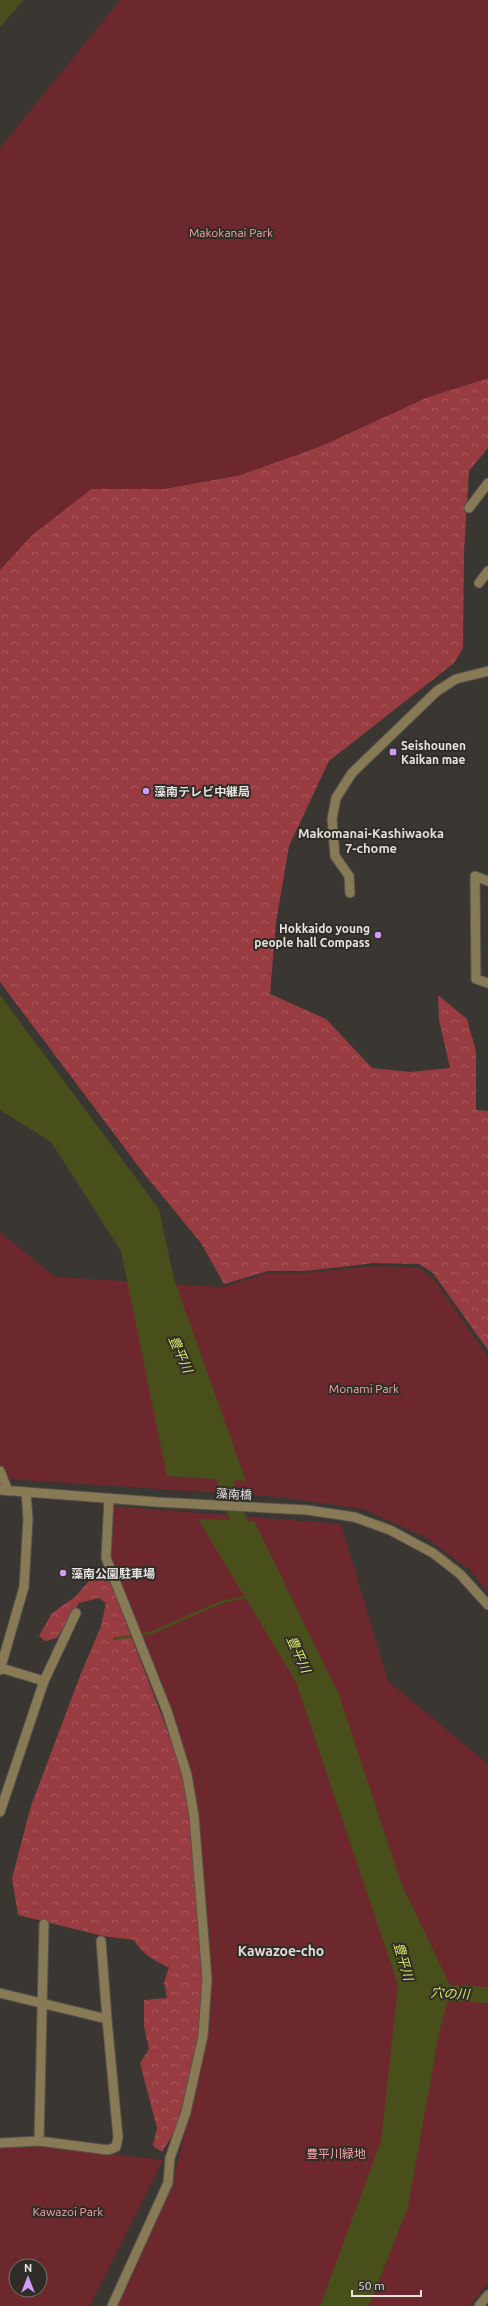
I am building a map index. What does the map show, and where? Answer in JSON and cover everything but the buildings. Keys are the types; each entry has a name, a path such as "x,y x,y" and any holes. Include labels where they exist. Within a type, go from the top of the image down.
{"street":[{"path":"469,508 488,483"},
{"path":"479,583 488,571"},
{"path":"350,893 349,876 338,863 333,848 332,810 340,788 352,773 437,691 456,679 488,671"},
{"path":"488,881 475,876 476,979 488,983"},
{"path":"0,1471 4,1490"},
{"name":"藻南橋","path":"4,1490 159,1502 307,1510 354,1517 390,1530 416,1543 460,1574 488,1605"},
{"path":"26,1492 28,1519 24,1587 0,1669 44,1681"},
{"path":"109,1498 106,1558 167,1711 187,1775 194,1816 207,1979 203,2036 186,2112 170,2158 168,2183 112,2306"},
{"path":"0,1812 4,1789 44,1681 76,1613"},
{"path":"39,2140 44,1924"},
{"path":"0,2143 39,2140 108,2150 116,2147 118,2137 101,1941"},
{"path":"0,1993 107,2019"},
{"path":"479,2306 488,2295"}],"green space":[{"name":"Makokanai Park","path":"120,0 488,0 488,378 428,397 321,446 240,475 163,489 91,489 31,536 0,570 0,148"},
{"path":"488,378 488,448 469,471 464,551 463,648 454,663 329,761 289,846 276,922 270,994 326,1019 372,1068 410,1072 450,1068 439,1020 438,995 467,1019 476,1052 476,1110 488,1111 488,1350 433,1273 419,1264 374,1263 306,1271 268,1271 224,1284 201,1243 145,1175 0,982 0,570 31,536 91,489 163,489 240,475 321,446 428,397"},
{"name":"Monami Park","path":"0,1232 55,1277 223,1287 269,1273 306,1273 376,1266 420,1268 435,1281 488,1357 488,1592 470,1570 427,1538 363,1509 281,1497 6,1479 0,1466"},
{"name":"豊平川緑地","path":"111,1506 341,1524 388,1681 488,1764 488,2283 470,2306 114,2306 170,2191 205,2053 210,1982 197,1809 110,1560"},
{"path":"102,1566 108,1576 171,1740 184,1780 191,1815 203,1989 199,2036 175,2131 162,2152 153,2146 157,2128 140,2063 149,2049 144,2026 144,2000 167,1998 164,1983 169,1967 149,1956 137,1945 134,1940 103,1936 18,1915 12,1878 31,1806 80,1676 101,1626 106,1603 99,1598 79,1603 57,1638 45,1641 39,1636 52,1613 75,1597"},
{"name":"Kawazoi Park","path":"39,2145 163,2160 90,2306 0,2306 0,2148"}],"water":[{"path":"0,0 24,0 0,27"},
{"path":"0,995 159,1209 174,1279 246,1481 167,1476 121,1251 51,1142 0,1110"},
{"path":"198,1519 254,1521 339,1695 401,1883 451,1987 439,2033 408,2207 369,2306 320,2306 381,2141 398,1985 296,1682"}],"waterway":[{"name":"豊平川","path":"218,1459 245,1540"},
{"path":"114,1639 151,1633 222,1602 246,1597"},
{"name":"穴の川","path":"428,1992 488,1995"}],"place":[{"name":"Seishounen Kaikan mae","path":"393,752"},
{"name":"藻南テレビ中継局","path":"146,791"},
{"name":"Hokkaido young people hall Compass","path":"378,935"},
{"name":"藻南公園駐車場","path":"63,1573"}],"district":[{"name":"Makomanai-Kashiwaoka 7-chome","path":"371,840"},
{"name":"Kawazoe-cho","path":"281,1951"}]}
